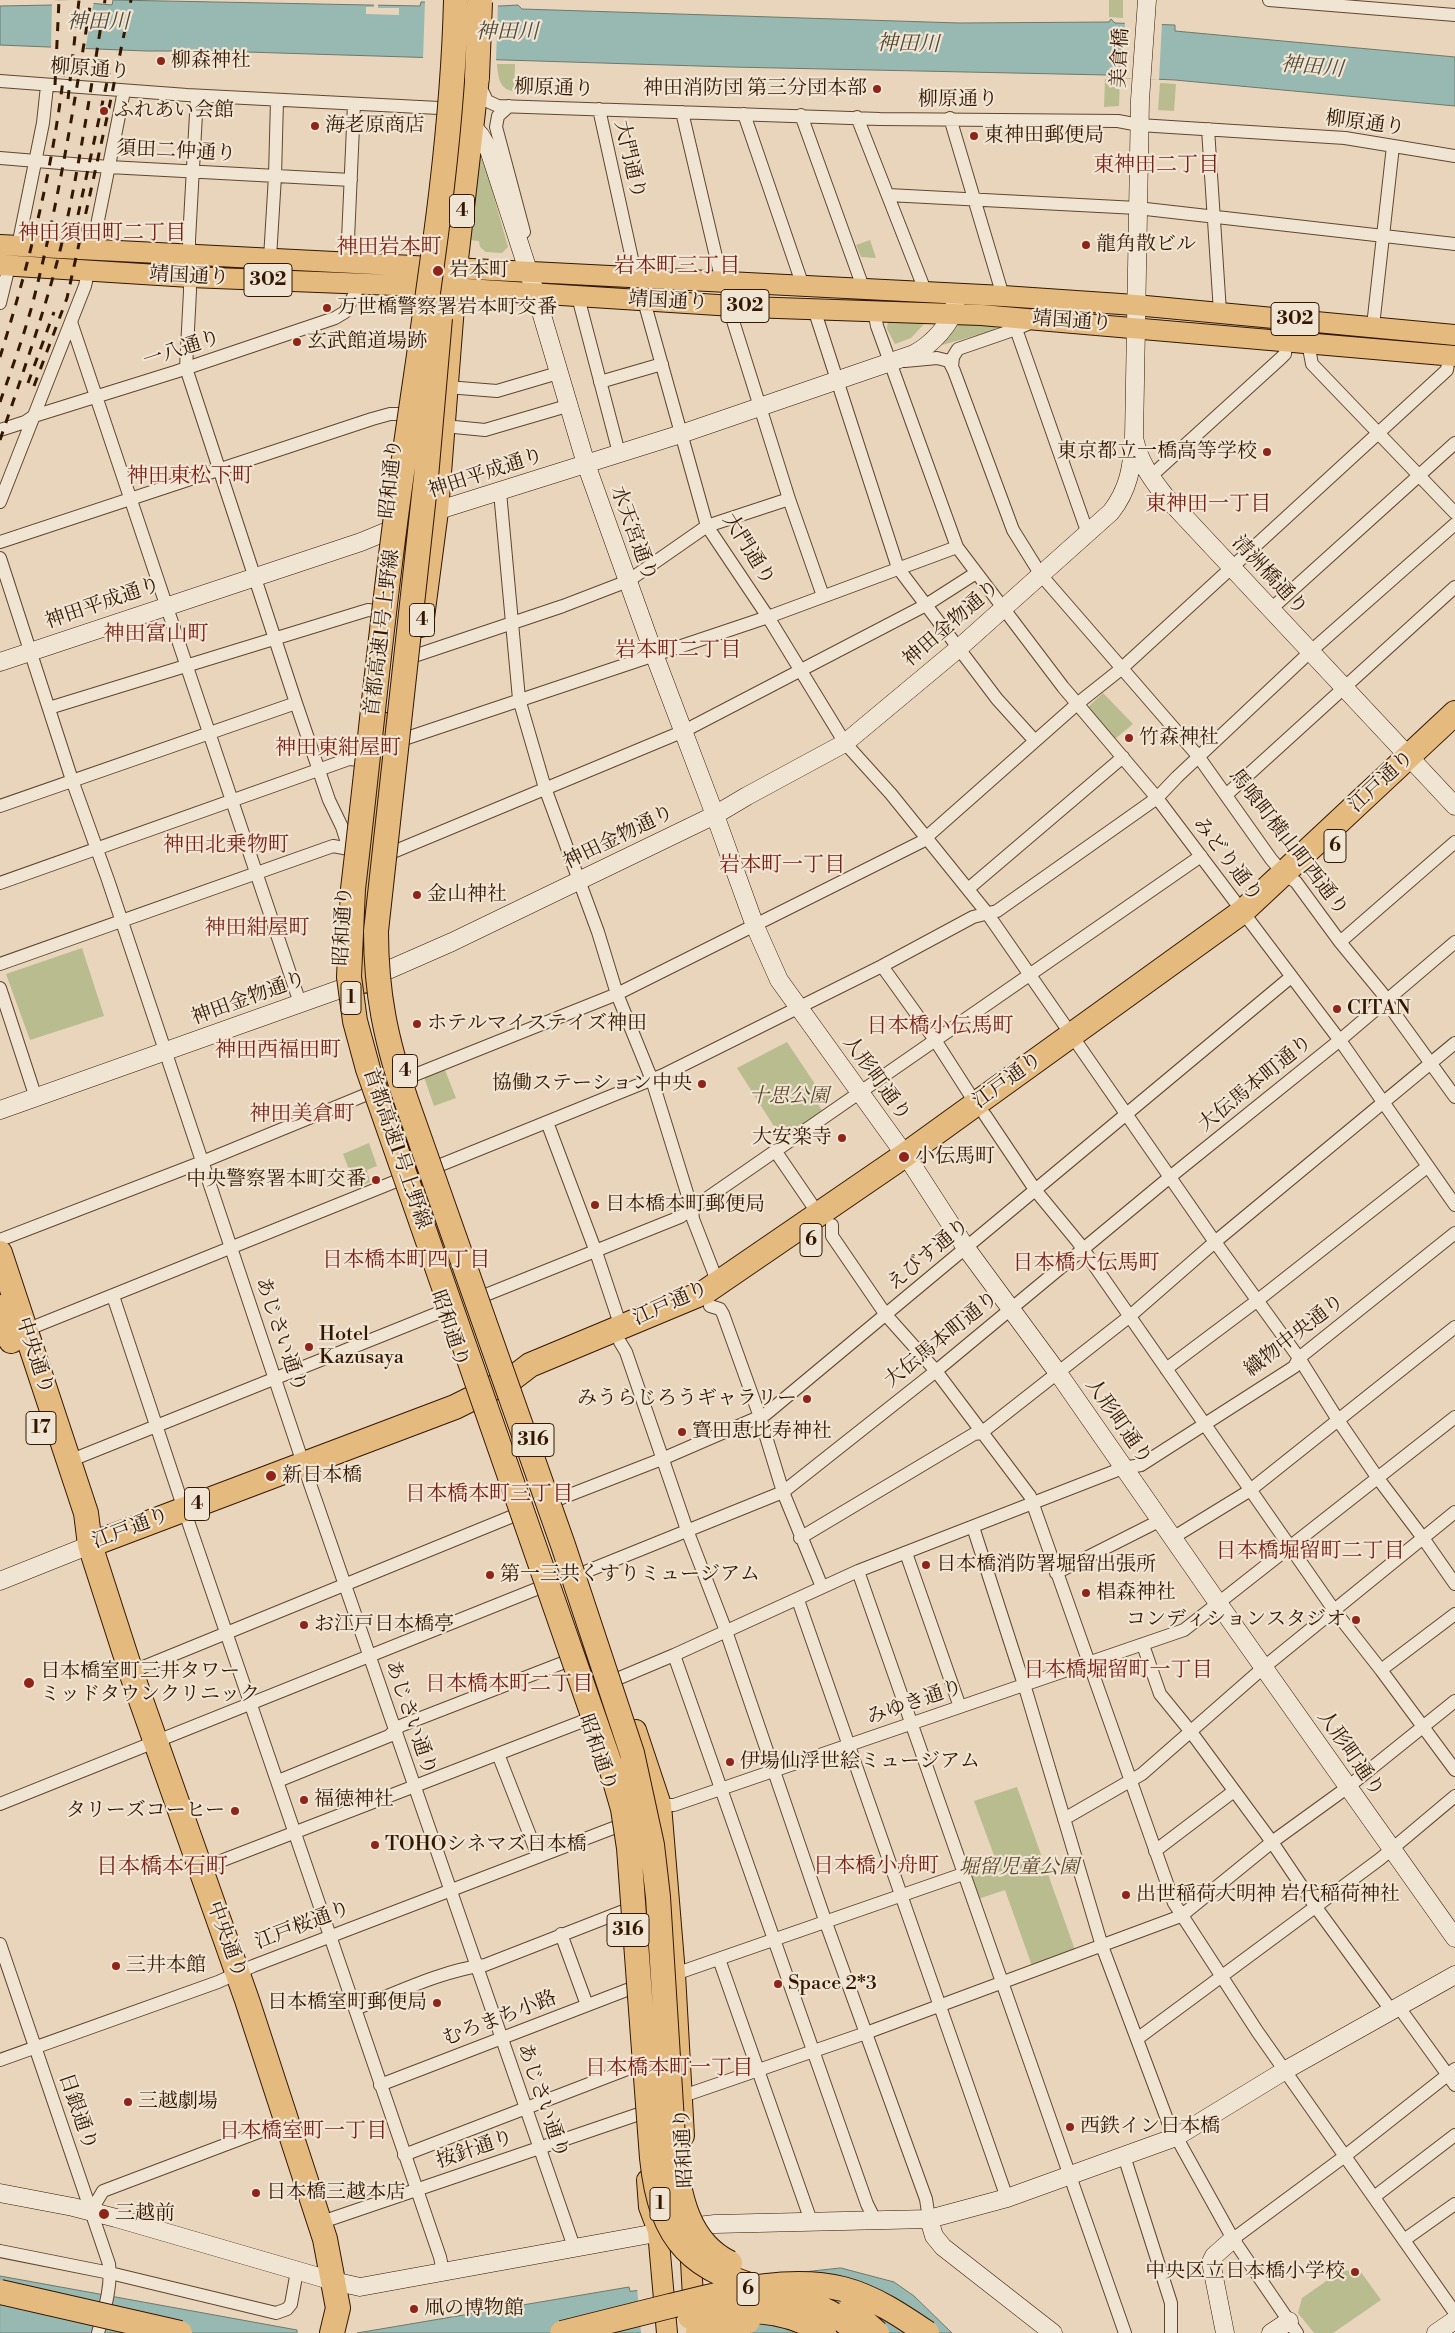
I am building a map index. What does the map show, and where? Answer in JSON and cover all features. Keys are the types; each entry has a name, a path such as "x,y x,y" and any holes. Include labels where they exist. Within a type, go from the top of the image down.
{"highway":[{"name":"4","path":"428,107 442,62 448,0"},
{"name":"首都高速1号上野線","path":"448,0 449,121 425,321 398,499 353,890 349,953 351,999 368,1069 618,1789 628,1834 645,1957 654,2177 668,2226 684,2249 711,2270 736,2281 814,2304 835,2314 858,2333"},
{"name":"4","path":"476,1 477,76 472,124 479,152"},
{"name":"首都高速1号上野線","path":"476,1 439,324 426,477 376,931 377,987 385,1029 406,1100 566,1554 632,1753 652,1845 676,2170 686,2210 695,2234 717,2256 733,2265 813,2290 842,2303 861,2317 877,2333"},
{"name":"昭和通り","path":"428,107 437,135 421,276 400,414 377,612 377,747 349,849 340,958 352,984 346,1014 370,1093 473,1398"},
{"name":"昭和通り","path":"479,152 455,279 436,511 393,852 384,971 392,1024 407,1078 426,1130 430,1169 485,1301 513,1378"},
{"path":"345,899 363,861 373,832 377,747 412,484 425,321"},
{"name":"江戸通り","path":"90,1545 473,1398 513,1378 535,1376 620,1334 708,1299 725,1298 826,1220 1246,918 1414,762 1455,713"},
{"name":"江戸通り","path":"1414,762 1455,734"},
{"path":"390,795 366,901 363,934 365,990 372,1031 383,1064 430,1169 433,1201"},
{"path":"352,984 371,923 390,879"},
{"path":"383,1132 424,1203 480,1349 433,1201 426,1130"},
{"name":"中央通り","path":"0,1253 12,1336 71,1518 90,1545"},
{"path":"473,1398 482,1387 488,1371 490,1341 485,1301"},
{"name":"中央通り","path":"0,1307 69,1461 86,1513 90,1545 131,1672 238,1973 288,2121 319,2223 333,2281 338,2308 332,2333"},
{"path":"494,1456 494,1429 499,1405 513,1378"},
{"path":"565,1662 562,1621 548,1587 508,1429 565,1582 581,1611 606,1646"},
{"path":"548,1587 574,1633 625,1775 638,1825 645,1957 663,2133 669,2175 682,2215 695,2234"},
{"path":"645,1957 655,1900 667,1864"},
{"path":"317,2333 325,2298 333,2281"},
{"name":"6","path":"562,2333 732,2292 803,2284 827,2286 853,2292 895,2312 927,2333"},
{"path":"0,2292 180,2333"},
{"path":"618,2333 706,2314 734,2310 768,2312 791,2317 824,2333"},
{"name":"6","path":"698,2333 778,2316 824,2311 859,2317 895,2333"},
{"path":"736,2333 778,2328 815,2333"}],"main road":[{"name":"靖国通り","path":"9,246 347,262 421,276 455,279 536,295 814,310 874,311 954,304 1003,296 1220,312 1455,335"},
{"name":"靖国通り","path":"5,266 88,272 360,284 421,276"},
{"name":"靖国通り","path":"455,279 529,272 926,292 954,304 1038,320 1452,356"},
{"name":"昭和通り","path":"513,1378 554,1501 661,1805 675,1974 682,2096 695,2234 692,2279 695,2333"},
{"name":"昭和通り","path":"473,1398 514,1516 548,1587"},
{"name":"昭和通り","path":"565,1662 611,1790 620,1826 649,2207 658,2232 667,2333"}],"street":[{"path":"1138,0 1145,19"},
{"path":"1145,19 1147,0"},
{"path":"1269,0 1385,5 1455,15"},
{"name":"美倉橋","path":"1140,100 1145,19"},
{"name":"柳原通り","path":"477,76 487,101 498,106 856,117 1118,121 1139,125 1345,138 1455,156"},
{"name":"柳原通り","path":"0,81 197,96 428,107"},
{"path":"9,246 36,162 47,86"},
{"path":"92,250 124,91"},
{"path":"197,96 192,172 186,368 319,771 349,849"},
{"path":"270,258 277,100"},
{"name":"清洲橋通り","path":"1140,100 1134,438 1141,461 1150,477 1232,568 1455,806"},
{"path":"347,262 354,104"},
{"path":"509,106 498,116 496,127 529,250 529,272"},
{"path":"428,107 455,113 472,124"},
{"name":"大門通り","path":"599,109 636,277"},
{"path":"682,112 722,282"},
{"path":"744,114 803,286"},
{"path":"801,115 864,290"},
{"path":"856,117 926,292"},
{"path":"950,118 1003,296"},
{"path":"1208,129 1220,312"},
{"path":"1373,326 1393,146"},
{"name":"水天宮通り","path":"479,152 529,272 586,464 755,926"},
{"name":"須田二仲通り","path":"0,158 109,168 351,180"},
{"path":"888,195 1137,208 1455,244"},
{"path":"0,303 5,266"},
{"path":"0,502 85,286 88,272"},
{"name":"一八通り","path":"0,430 26,422 34,416 341,316 360,284"},
{"path":"578,297 619,453"},
{"name":"大門通り","path":"644,301 707,526 768,617 845,743 891,794 987,913 1028,975 1299,1358 1377,1477 1424,1538 1455,1584"},
{"name":"神田平成通り","path":"0,662 361,542 436,511 681,434 891,362 922,349 954,304"},
{"path":"728,305 823,596"},
{"path":"814,310 898,568 997,699 1034,741"},
{"name":"みどり通り","path":"874,311 877,326 957,547 1077,704 1157,798 1201,856 1340,1040 1455,1205"},
{"path":"952,366 953,357 958,349 1038,320"},
{"path":"71,322 300,1003"},
{"path":"1016,329 1088,534"},
{"path":"1150,477 1282,358 1285,354 1286,341"},
{"path":"1308,343 1312,364 1455,513"},
{"path":"407,1078 617,994 921,842 1034,741 1121,668 1232,568 1447,370 1452,356"},
{"path":"891,362 943,359 952,366"},
{"path":"600,382 662,364"},
{"name":"馬喰町横山町西通り","path":"952,366 1013,530 1041,575 1198,756 1226,795 1386,1001 1455,1096"},
{"path":"447,387 497,391 558,373"},
{"path":"444,426 485,430 568,406"},
{"path":"0,542 220,471 372,419 390,414 400,414"},
{"name":"神田金物通り","path":"0,1110 352,984 452,942 715,815 845,743 959,648 1111,512 1126,489 1132,463 1134,438"},
{"path":"1271,609 1455,443"},
{"path":"500,492 519,699 545,788 617,994 652,1080 692,1209 693,1219 714,1273 708,1299 724,1314 760,1417 783,1492 800,1538 822,1587"},
{"path":"417,655 564,606 628,581 707,526 790,499"},
{"path":"430,1169 652,1080 882,966 973,917 997,911 1157,798 1198,756 1311,651 1455,524"},
{"path":"407,738 768,617 957,547"},
{"name":"あじさい通り","path":"0,558 29,652 72,780 98,848 214,1200 500,2039 574,2247"},
{"path":"393,852 684,730 926,605 976,573"},
{"path":"1226,795 1455,587"},
{"path":"48,708 275,637 368,610 377,612"},
{"path":"0,806 296,703"},
{"path":"0,883 319,771 377,747"},
{"path":"968,890 1123,757"},
{"path":"1340,942 1455,842"},
{"path":"0,964 333,846 349,849"},
{"path":"485,1301 680,1217 1201,856"},
{"name":"人形町通り","path":"755,926 780,980 799,1008 909,1161 966,1248 1058,1373 1390,1849 1455,1938"},
{"name":"大伝馬本町通り","path":"580,1574 783,1492 936,1371 1170,1176 1340,1040 1455,942"},
{"path":"882,966 935,1040 1036,1191 1078,1242 1130,1316 1206,1425 1249,1491 1291,1547 1334,1610 1455,1770"},
{"name":"えびす通り","path":"554,1501 662,1459 760,1417 886,1315 1292,978"},
{"path":"0,988 36,1098"},
{"path":"800,1538 974,1434 981,1433 1130,1316 1216,1241 1384,1104 1455,1043"},
{"path":"0,1240 202,1162 370,1093"},
{"path":"547,1122 596,1252 620,1334 662,1459 726,1630 826,1923 926,2199 934,2236 943,2247 1053,2333"},
{"path":"776,1152 826,1220 832,1236 886,1315 936,1371 1033,1503 1056,1574 1090,1664 1155,1851 1181,1916 1284,2071 1455,2313"},
{"path":"1166,1369 1258,1300 1427,1167"},
{"path":"12,1336 399,1180"},
{"name":"織物中央通り","path":"617,1679 858,1572 1123,1468 1141,1465 1294,1367 1299,1358 1455,1233"},
{"path":"113,1296 354,2009 440,2257 443,2272"},
{"path":"69,1461 444,1311"},
{"path":"1174,1537 1249,1491 1455,1327"},
{"name":"みゆき通り","path":"620,1826 661,1805 674,1805 1090,1664 1184,1630 1455,1417"},
{"path":"1064,1819 1131,1782 1264,1668 1455,1512"},
{"path":"131,1672 514,1516"},
{"path":"1056,1574 1162,1520"},
{"path":"973,1527 1024,1686 1102,1946 1136,2039 1168,2122 1176,2137 1233,2239 1293,2327 1271,2333"},
{"name":"江戸通り","path":"0,1581 90,1545"},
{"path":"906,1554 960,1707"},
{"path":"858,1572 962,1874 1125,2333"},
{"path":"0,1804 548,1587"},
{"path":"798,1600 900,1896 1008,2198"},
{"path":"1381,1670 1455,1614"},
{"path":"1143,1645 1160,1694 1191,1732 1272,1842 1315,1906 1394,2008 1451,2072 1455,2085"},
{"path":"674,1655 774,1941 875,2220"},
{"path":"278,1781 389,1736 400,1726 565,1662"},
{"path":"682,2096 866,2033 1181,1916 1272,1842 1348,1787 1455,1701"},
{"path":"200,1869 586,1720"},
{"path":"498,1754 538,1856"},
{"path":"1155,1851 1234,1791"},
{"path":"1136,2039 1390,1849 1455,1796"},
{"name":"江戸桜通り","path":"0,2060 218,1982 330,1936 620,1826"},
{"path":"675,1974 826,1923 962,1874"},
{"path":"354,2009 425,1982 475,1966 485,1965 626,1910"},
{"path":"561,1934 587,2005"},
{"name":"日銀通り","path":"0,1944 91,2211 110,2273 108,2294 98,2333"},
{"path":"719,1959 760,2070 811,2221"},
{"path":"0,2194 91,2211 297,2271 360,2287 658,2232 695,2234 715,2224 929,2219 1008,2198 1176,2137 1284,2071 1455,1975"},
{"name":"むろまち小路","path":"380,2085 632,1988"},
{"path":"404,2155 638,2064"},
{"path":"1225,2333 1212,2262 1214,2256 1233,2239 1345,2156 1451,2072"},
{"name":"按針通り","path":"319,2223 642,2113"},
{"path":"91,2211 103,2191 288,2121"},
{"path":"1374,2197 1455,2135"},
{"path":"1124,2156 1172,2303 1171,2333"},
{"path":"1404,2240 1455,2204"},
{"path":"0,2251 110,2273 276,2313 288,2310 291,2304 297,2271"},
{"path":"1436,2333 1455,2320"}],"green space":[{"path":"1109,0 1123,0 1123,18 1109,17"},
{"path":"497,64 515,64 514,91 505,88 500,82"},
{"path":"1105,79 1120,79 1119,106 1104,107"},
{"path":"1160,83 1176,84 1174,111 1158,110"},
{"path":"480,155 488,176 508,247 502,253 486,252 480,247 479,241 469,240"},
{"path":"870,240 876,258 861,257 856,245"},
{"path":"888,320 923,321 925,323 911,338 895,344 887,329"},
{"path":"959,323 995,325 996,327 995,330 942,345 947,336"},
{"path":"1103,693 1133,724 1115,739 1087,708"},
{"path":"82,948 104,1016 30,1040 6,974"},
{"name":"十思公園","path":"787,1042 825,1099 818,1104 823,1112 782,1139 737,1068"},
{"path":"445,1070 456,1098 434,1106 424,1077"},
{"path":"369,1143 377,1166 367,1170 370,1182 356,1188 343,1154"},
{"name":"堀留児童公園","path":"1017,1787 1075,1950 1032,1966 1005,1890 978,1899 967,1868 995,1858 974,1801"},
{"path":"1342,2270 1361,2272 1381,2300 1333,2333 1314,2333 1298,2313 1302,2298"}],"water":[{"name":"神田川","path":"53,0 112,5 113,0 420,6 421,2 424,2 500,6 518,5 522,9 959,23 1109,22 1111,19 1115,23 1175,25 1175,31 1455,57 1455,106 1175,80 1108,77 1107,75 731,67 214,51 146,51 0,45 0,6 53,5"},
{"path":"841,2268 894,2282 914,2296 952,2333 357,2333 629,2287 630,2291"},
{"path":"0,2276 297,2330 297,2333 0,2333"}],"pier":[{"path":"52,0 94,1 85,51 51,50"},
{"path":"425,1 498,3 496,61 423,59"},
{"path":"374,2 378,2 378,8 399,8 399,15 366,14 366,7 374,7"},
{"path":"1125,21 1162,22 1159,80 1121,78"},
{"path":"712,2281 716,2333 641,2333 637,2287"}],"railway":[{"path":"55,85 59,0"},
{"path":"68,99 79,0"},
{"path":"0,402 27,324 43,261 66,150 91,0"},
{"path":"0,440 36,333 60,252 77,169 105,0"},
{"path":"34,386 67,298 131,0"},
{"path":"0,357 40,212 48,175 65,63"},
{"path":"78,215 109,73"},
{"path":"28,383 54,312"}],"place":[{"name":"柳森神社","path":"161,61"},
{"name":"神田消防団 第三分団本部","path":"877,89"},
{"name":"ふれあい会館","path":"104,111"},
{"name":"海老原商店","path":"315,126"},
{"name":"東神田郵便局","path":"974,136"},
{"name":"龍角散ビル","path":"1086,245"},
{"name":"岩本町","path":"438,271"},
{"name":"万世橋警察署岩本町交番","path":"327,308"},
{"name":"玄武館道場跡","path":"297,342"},
{"name":"東京都立一橋高等学校","path":"1267,452"},
{"name":"竹森神社","path":"1129,738"},
{"name":"金山神社","path":"417,895"},
{"name":"CITAN","path":"1337,1009"},
{"name":"ホテルマイステイズ神田","path":"417,1024"},
{"name":"協働ステーション中央","path":"702,1084"},
{"name":"大安楽寺","path":"842,1138"},
{"name":"小伝馬町","path":"904,1157"},
{"name":"中央警察署本町交番","path":"376,1180"},
{"name":"日本橋本町郵便局","path":"595,1205"},
{"name":"Hotel Kazusaya","path":"309,1347"},
{"name":"みうらじろうギャラリー","path":"807,1399"},
{"name":"寳田恵比寿神社","path":"682,1432"},
{"name":"新日本橋","path":"271,1476"},
{"name":"日本橋消防署堀留出張所","path":"926,1565"},
{"name":"第一三共くすりミュージアム","path":"490,1575"},
{"name":"椙森神社","path":"1086,1593"},
{"name":"コンディションスタジオ","path":"1356,1620"},
{"name":"お江戸日本橋亭","path":"304,1625"},
{"name":"日本橋室町三井タワー ミッドタウンクリニック","path":"29,1683"},
{"name":"伊場仙浮世絵ミュージアム","path":"730,1762"},
{"name":"福徳神社","path":"304,1800"},
{"name":"タリーズコーヒー","path":"235,1811"},
{"name":"TOHOシネマズ日本橋","path":"375,1845"},
{"name":"出世稲荷大明神 岩代稲荷神社","path":"1126,1895"},
{"name":"三井本館","path":"116,1966"},
{"name":"Space 2*3","path":"778,1984"},
{"name":"日本橋室町郵便局","path":"437,2003"},
{"name":"三越劇場","path":"128,2102"},
{"name":"西鉄イン日本橋","path":"1070,2127"},
{"name":"日本橋三越本店","path":"256,2193"},
{"name":"三越前","path":"104,2214"},
{"name":"中央区立日本橋小学校","path":"1355,2272"},
{"name":"凧の博物館","path":"414,2309"}],"district":[{"name":"東神田二丁目","path":"1156,166"},
{"name":"神田須田町二丁目","path":"102,234"},
{"name":"神田岩本町","path":"389,248"},
{"name":"岩本町三丁目","path":"677,267"},
{"name":"神田東松下町","path":"190,477"},
{"name":"東神田一丁目","path":"1208,505"},
{"name":"神田富山町","path":"156,635"},
{"name":"岩本町二丁目","path":"678,651"},
{"name":"神田東紺屋町","path":"338,749"},
{"name":"神田北乗物町","path":"226,846"},
{"name":"岩本町一丁目","path":"782,866"},
{"name":"神田紺屋町","path":"257,929"},
{"name":"日本橋小伝馬町","path":"940,1027"},
{"name":"神田西福田町","path":"278,1051"},
{"name":"神田美倉町","path":"302,1115"},
{"name":"日本橋本町四丁目","path":"406,1261"},
{"name":"日本橋大伝馬町","path":"1086,1264"},
{"name":"日本橋本町三丁目","path":"489,1495"},
{"name":"日本橋堀留町二丁目","path":"1310,1552"},
{"name":"日本橋堀留町一丁目","path":"1118,1671"},
{"name":"日本橋本町二丁目","path":"509,1685"},
{"name":"日本橋小舟町","path":"876,1867"},
{"name":"日本橋本石町","path":"162,1868"},
{"name":"日本橋本町一丁目","path":"669,2069"},
{"name":"日本橋室町一丁目","path":"303,2132"}]}
